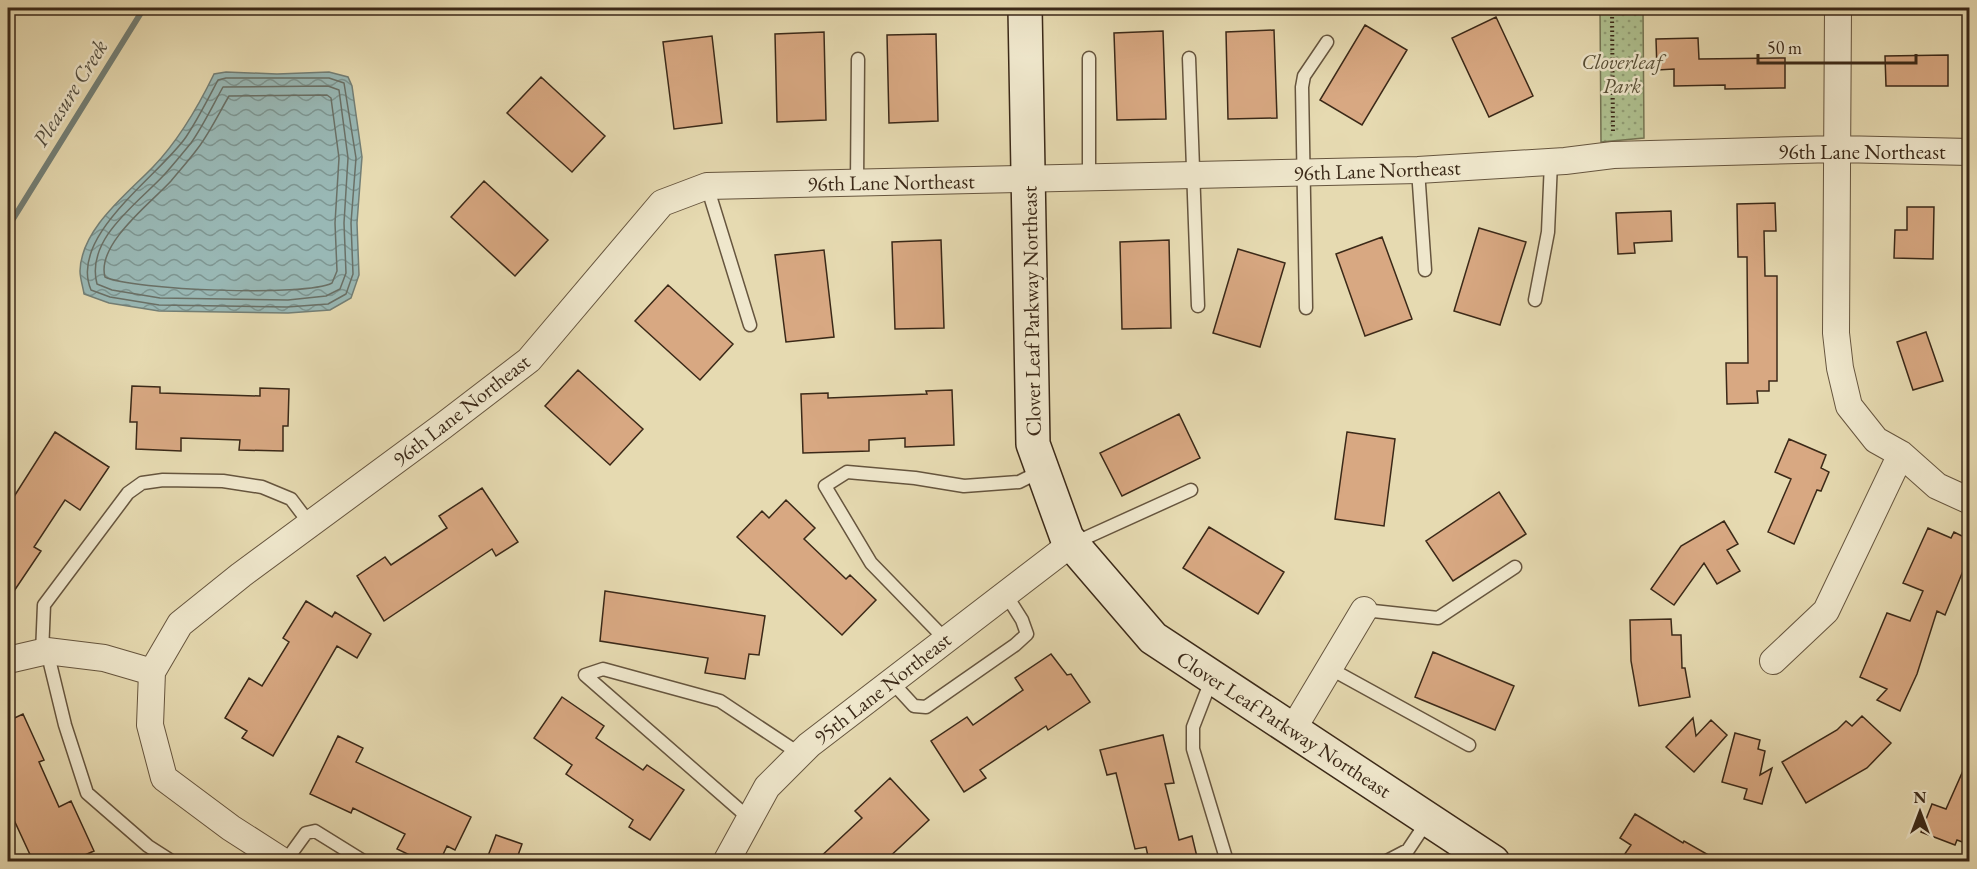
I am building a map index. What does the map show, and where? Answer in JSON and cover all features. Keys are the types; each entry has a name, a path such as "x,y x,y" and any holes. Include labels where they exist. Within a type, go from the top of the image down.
{"street":[{"name":"Clover Leaf Parkway Northeast","path":"1025,8 1033,444 1066,538 1153,638 1493,861"},
{"path":"1838,8 1836,333 1840,368 1849,406 1876,440 1900,454 1936,486 1970,501"},
{"name":"96th Lane Northeast","path":"152,672 180,624 529,360 662,203 707,186 1089,177 1194,177 1419,170 1551,162 1613,155 1837,148 1970,152"},
{"path":"1773,661 1826,611 1900,454"},
{"name":"95th Lane Northeast","path":"726,861 767,787 800,754 945,639 1071,544"},
{"path":"1293,729 1364,610"},
{"path":"8,660 44,652 104,658 152,672 150,725 164,778 278,860"}],"lane":[{"path":"1306,308 1302,87 1304,76 1327,42"},
{"path":"1089,58 1089,177"},
{"path":"1189,58 1198,306"},
{"path":"857,183 858,59"},
{"path":"1535,300 1548,232 1551,162"},
{"path":"1419,170 1425,270"},
{"path":"707,186 750,325"},
{"path":"945,639 871,563 825,486 846,472 915,478 964,486 1019,482 1042,471"},
{"path":"173,861 148,846 87,793 44,652 44,605 128,493 142,483 223,481 262,486 291,499 310,524"},
{"path":"1071,544 1191,490"},
{"path":"1364,610 1438,618 1515,567"},
{"path":"891,681 914,706 927,707 1015,645 1027,634 1022,620 1005,593"},
{"path":"1329,668 1469,745"},
{"path":"750,819 585,675 603,669 720,701 800,754"},
{"path":"1212,677 1193,727 1193,749 1226,858 1230,861"},
{"path":"1385,861 1408,850 1429,819"},
{"path":"278,860 306,833 315,831 365,861"}],"path":[{"path":"1612,8 1613,155"}],"green space":[{"name":"Cloverleaf Park","path":"1600,8 1643,8 1644,138 1601,142"}],"water":[{"path":"226,72 277,74 329,72 348,77 352,86 362,157 357,223 359,275 351,298 330,310 288,313 159,311 109,303 84,294 80,271 82,256 88,241 107,213 171,146 195,111 214,74"}],"building":[{"path":"1496,17 1533,96 1489,117 1452,38"},
{"path":"1365,25 1407,50 1362,125 1320,100"},
{"path":"1274,30 1277,118 1228,119 1226,32"},
{"path":"1163,31 1166,119 1117,120 1114,33"},
{"path":"824,32 826,120 777,122 775,34"},
{"path":"936,34 938,121 889,123 887,35"},
{"path":"712,36 722,123 674,129 663,42"},
{"path":"1698,38 1699,59 1785,58 1785,88 1725,89 1725,85 1674,86 1674,69 1657,70 1656,39"},
{"path":"1948,55 1948,86 1886,86 1885,56"},
{"path":"541,77 605,136 572,172 507,113"},
{"path":"484,181 548,240 515,276 451,217"},
{"path":"1775,203 1776,231 1764,231 1765,276 1777,276 1777,381 1769,381 1769,391 1757,391 1758,403 1727,404 1726,363 1748,363 1747,257 1738,257 1737,204"},
{"path":"1907,207 1934,207 1933,259 1894,258 1895,230 1907,230"},
{"path":"1671,211 1672,241 1634,243 1635,253 1618,254 1616,213"},
{"path":"1479,228 1526,242 1500,325 1454,311"},
{"path":"1382,237 1412,319 1365,336 1336,254"},
{"path":"941,240 944,328 895,329 892,242"},
{"path":"1169,240 1171,328 1122,329 1120,242"},
{"path":"1238,249 1285,263 1260,347 1213,333"},
{"path":"824,250 834,337 786,342 775,255"},
{"path":"668,285 733,344 700,380 635,321"},
{"path":"1926,332 1943,381 1913,390 1897,342"},
{"path":"578,370 643,429 610,465 545,406"},
{"path":"132,386 160,387 160,393 260,396 260,388 289,389 288,426 283,426 283,451 239,450 240,440 181,438 181,451 136,449 137,422 130,422"},
{"path":"952,390 954,445 905,447 905,438 869,440 869,451 803,453 801,394 828,393 828,398 927,394 926,391"},
{"path":"1179,414 1200,458 1122,496 1100,453"},
{"path":"55,432 109,467 80,510 65,500 34,547 41,551 8,600 8,506"},
{"path":"1347,432 1395,439 1384,526 1335,519"},
{"path":"1789,439 1826,455 1821,468 1829,472 1821,491 1817,490 1794,544 1768,532 1791,479 1775,472"},
{"path":"482,488 518,542 496,556 492,549 384,621 357,576 385,557 391,565 447,528 439,516"},
{"path":"1499,492 1526,534 1453,581 1426,541"},
{"path":"786,500 815,528 804,539 846,579 850,575 876,600 842,635 737,537 762,511 769,518"},
{"path":"1724,521 1738,544 1727,550 1740,571 1717,584 1704,563 1674,605 1651,589 1681,546"},
{"path":"1209,527 1284,572 1258,614 1183,568"},
{"path":"1928,528 1951,538 1954,532 1970,540 1970,574 1963,571 1945,615 1937,611 1917,674 1900,711 1877,700 1887,689 1860,677 1887,613 1910,621 1923,591 1903,583"},
{"path":"605,591 765,616 759,655 749,654 745,679 705,673 708,658 600,641"},
{"path":"306,601 332,617 335,612 371,634 357,658 337,646 273,756 242,738 247,731 225,718 249,678 262,686 289,642 283,638"},
{"path":"1671,619 1672,635 1681,635 1682,668 1685,668 1690,697 1639,706 1631,661 1630,620"},
{"path":"1433,652 1514,686 1495,730 1415,697"},
{"path":"1051,654 1067,675 1071,674 1090,702 1048,730 1046,726 980,770 986,778 964,792 931,741 967,717 973,725 1023,690 1015,678"},
{"path":"562,697 604,726 596,738 643,770 647,765 684,790 650,840 629,827 633,820 566,774 572,765 534,738"},
{"path":"23,714 44,760 39,762 59,807 71,801 94,851 71,861 33,861 8,807 8,721"},
{"path":"1862,716 1891,743 1867,768 1806,803 1782,762 1837,730 1846,721 1852,726"},
{"path":"1693,718 1696,736 1711,720 1727,735 1694,772 1666,747"},
{"path":"1735,733 1760,740 1758,749 1765,751 1760,775 1772,768 1762,804 1744,799 1747,789 1722,782"},
{"path":"1163,735 1174,783 1165,784 1179,840 1192,836 1198,861 1149,861 1146,847 1135,849 1116,773 1107,775 1100,750"},
{"path":"338,736 363,748 356,762 471,817 455,850 447,846 440,861 422,861 397,849 405,834 353,808 351,813 310,794"},
{"path":"1970,755 1970,845 1957,840 1955,845 1921,832 1932,804 1946,809"},
{"path":"890,778 929,820 885,861 816,861 862,818 855,811"},
{"path":"1635,814 1683,843 1684,841 1719,861 1620,861 1631,845 1620,838"},
{"path":"496,835 522,844 516,861 486,861"}],"waterway":[{"name":"Pleasure Creek","path":"8,227 144,8"}]}
